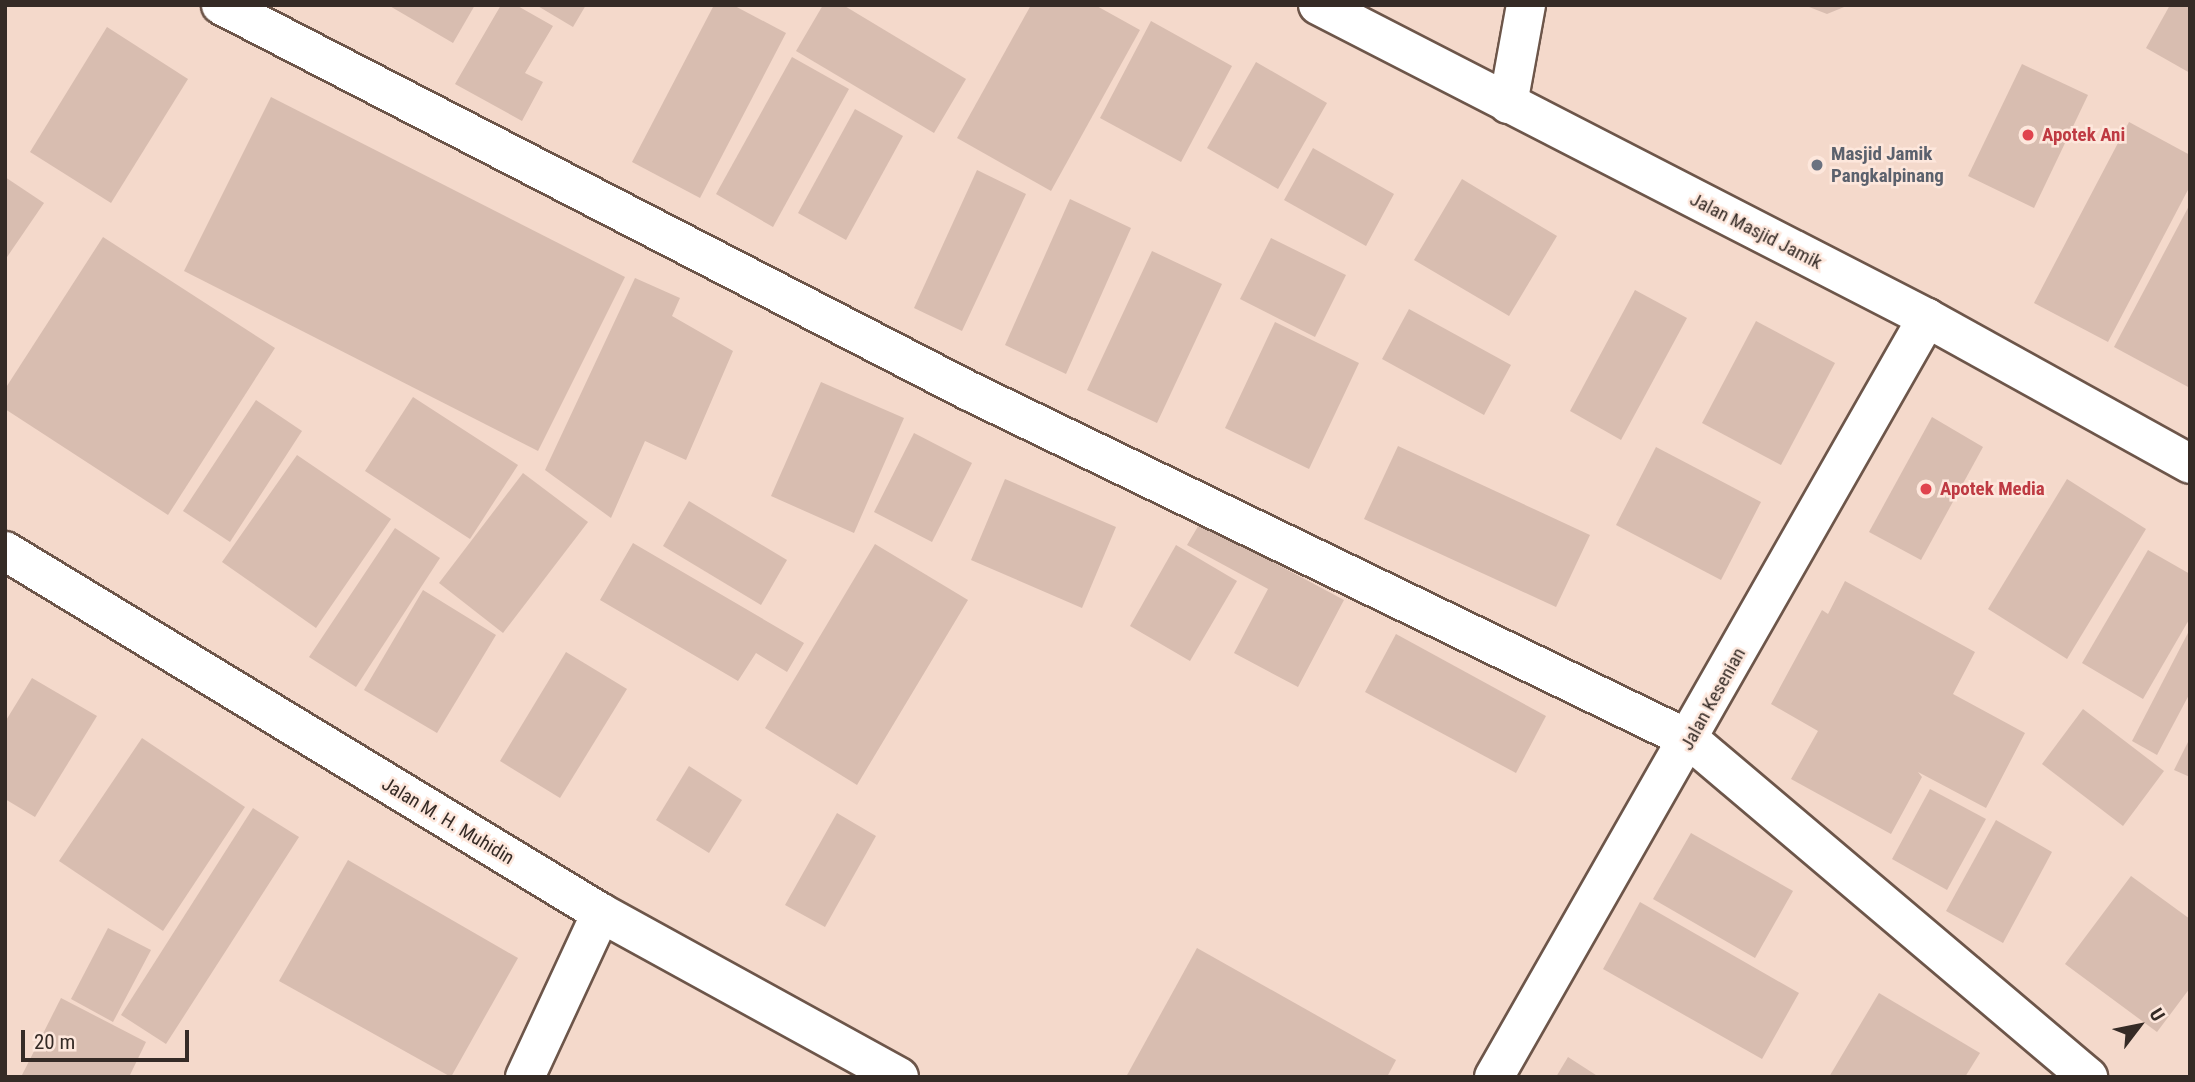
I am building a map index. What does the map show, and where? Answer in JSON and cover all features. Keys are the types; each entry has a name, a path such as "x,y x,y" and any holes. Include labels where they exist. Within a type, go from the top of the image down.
{"main road":[{"path":"221,5 969,391 1690,740 2088,1077"},
{"name":"Jalan Masjid Jamik","path":"1318,5 2187,455"},
{"path":"1508,104 1526,5"},
{"name":"Jalan Kesenian","path":"1494,1077 1690,740 1927,318"},
{"name":"Jalan M. H. Muhidin","path":"5,551 601,913 899,1077"},
{"path":"526,1077 601,913"}],"building":[{"path":"388,5 475,5 453,43"},
{"path":"501,5 516,5 553,26 525,73 543,82 522,121 455,84"},
{"path":"536,5 586,5 573,27"},
{"path":"714,5 733,5 786,33 700,198 632,162"},
{"path":"823,5 843,5 966,79 934,133 796,51"},
{"path":"1031,5 1095,5 1140,30 1051,191 957,138"},
{"path":"1804,5 1849,5 1827,14"},
{"path":"2170,5 2190,5 2190,73 2146,48"},
{"path":"1151,21 1232,66 1181,162 1100,118"},
{"path":"107,27 188,79 111,203 30,152"},
{"path":"792,57 849,89 773,227 716,194"},
{"path":"1256,62 1327,103 1278,189 1207,148"},
{"name":"Apotek Ani","path":"2022,64 2088,95 2034,208 1968,176"},
{"path":"271,97 625,277 538,451 184,271"},
{"path":"855,109 903,136 846,240 798,213"},
{"path":"2129,122 2190,155 2190,186 2108,342 2034,303"},
{"path":"1313,148 1394,194 1366,246 1284,200"},
{"path":"977,170 1026,194 962,331 914,308"},
{"path":"5,177 44,203 5,260"},
{"path":"1462,179 1557,236 1509,316 1414,260"},
{"path":"1070,199 1131,228 1066,374 1005,345"},
{"path":"2190,204 2190,388 2114,347"},
{"path":"103,237 275,348 168,515 5,409 5,389"},
{"path":"1271,238 1346,275 1315,337 1240,299"},
{"path":"1152,251 1222,284 1157,423 1087,390"},
{"path":"635,278 680,298 672,316 733,351 686,460 645,441 611,518 545,470"},
{"path":"1635,290 1687,318 1621,440 1570,411"},
{"path":"1409,309 1511,365 1484,415 1382,359"},
{"path":"1756,321 1835,363 1781,465 1702,423"},
{"path":"1275,322 1359,363 1309,469 1225,428"},
{"path":"821,382 904,418 854,533 771,496"},
{"path":"413,397 518,465 470,539 365,471"},
{"path":"256,400 302,431 230,542 183,511"},
{"name":"Apotek Media","path":"1932,417 1983,447 1921,560 1869,532"},
{"path":"914,433 972,463 932,542 874,512"},
{"path":"1398,446 1590,535 1556,607 1364,519"},
{"path":"1656,447 1761,502 1721,580 1616,525"},
{"path":"297,455 391,519 316,628 222,562"},
{"path":"523,473 588,522 503,633 439,583"},
{"path":"1005,479 1116,527 1082,608 971,560"},
{"path":"2067,479 2146,529 2067,659 1988,609"},
{"path":"689,501 787,560 761,605 663,546"},
{"path":"1200,523 1344,600 1298,687 1234,653 1268,589 1187,545"},
{"path":"395,528 440,558 356,687 309,657"},
{"path":"633,543 804,643 787,672 756,653 738,681 600,600"},
{"path":"875,544 968,600 857,785 765,728"},
{"path":"1176,545 1237,581 1190,661 1130,626"},
{"path":"2148,550 2190,574 2190,618 2143,699 2082,663"},
{"path":"1845,581 1975,652 1953,694 2025,733 1986,808 1918,772 1922,777 1891,834 1791,779 1818,731 1771,704 1822,610 1828,614"},
{"path":"423,590 496,635 437,733 364,690"},
{"path":"2190,629 2190,693 2157,755 2132,741"},
{"path":"1396,634 1546,716 1516,773 1365,692"},
{"path":"566,652 627,689 560,798 500,761"},
{"path":"32,678 97,716 35,817 5,799 5,722"},
{"path":"2083,709 2164,771 2123,826 2042,764"},
{"path":"142,738 245,807 163,931 59,861"},
{"path":"2190,738 2190,777 2174,770"},
{"path":"689,766 742,800 709,853 656,820"},
{"path":"1930,789 1986,819 1947,890 1892,859"},
{"path":"253,808 299,837 166,1044 121,1015"},
{"path":"837,813 876,836 825,927 785,905"},
{"path":"1996,820 2052,852 2003,943 1946,911"},
{"path":"1691,833 1793,891 1755,958 1653,899"},
{"path":"348,860 518,958 451,1077 279,981"},
{"path":"2131,876 2190,919 2190,988 2157,1032 2065,964"},
{"path":"1640,902 1799,993 1762,1059 1603,969"},
{"path":"108,928 151,950 113,1022 71,999"},
{"path":"1197,948 1396,1060 1387,1077 1126,1077"},
{"path":"1879,993 1980,1053 1965,1077 1829,1077"},
{"path":"61,998 146,1042 129,1077 21,1077"},
{"path":"1568,1057 1599,1077 1556,1077"}],"place":[{"name":"Apotek Ani","path":"2028,135"},
{"name":"Masjid Jamik Pangkalpinang","path":"1817,165"},
{"name":"Apotek Media","path":"1926,489"}]}
